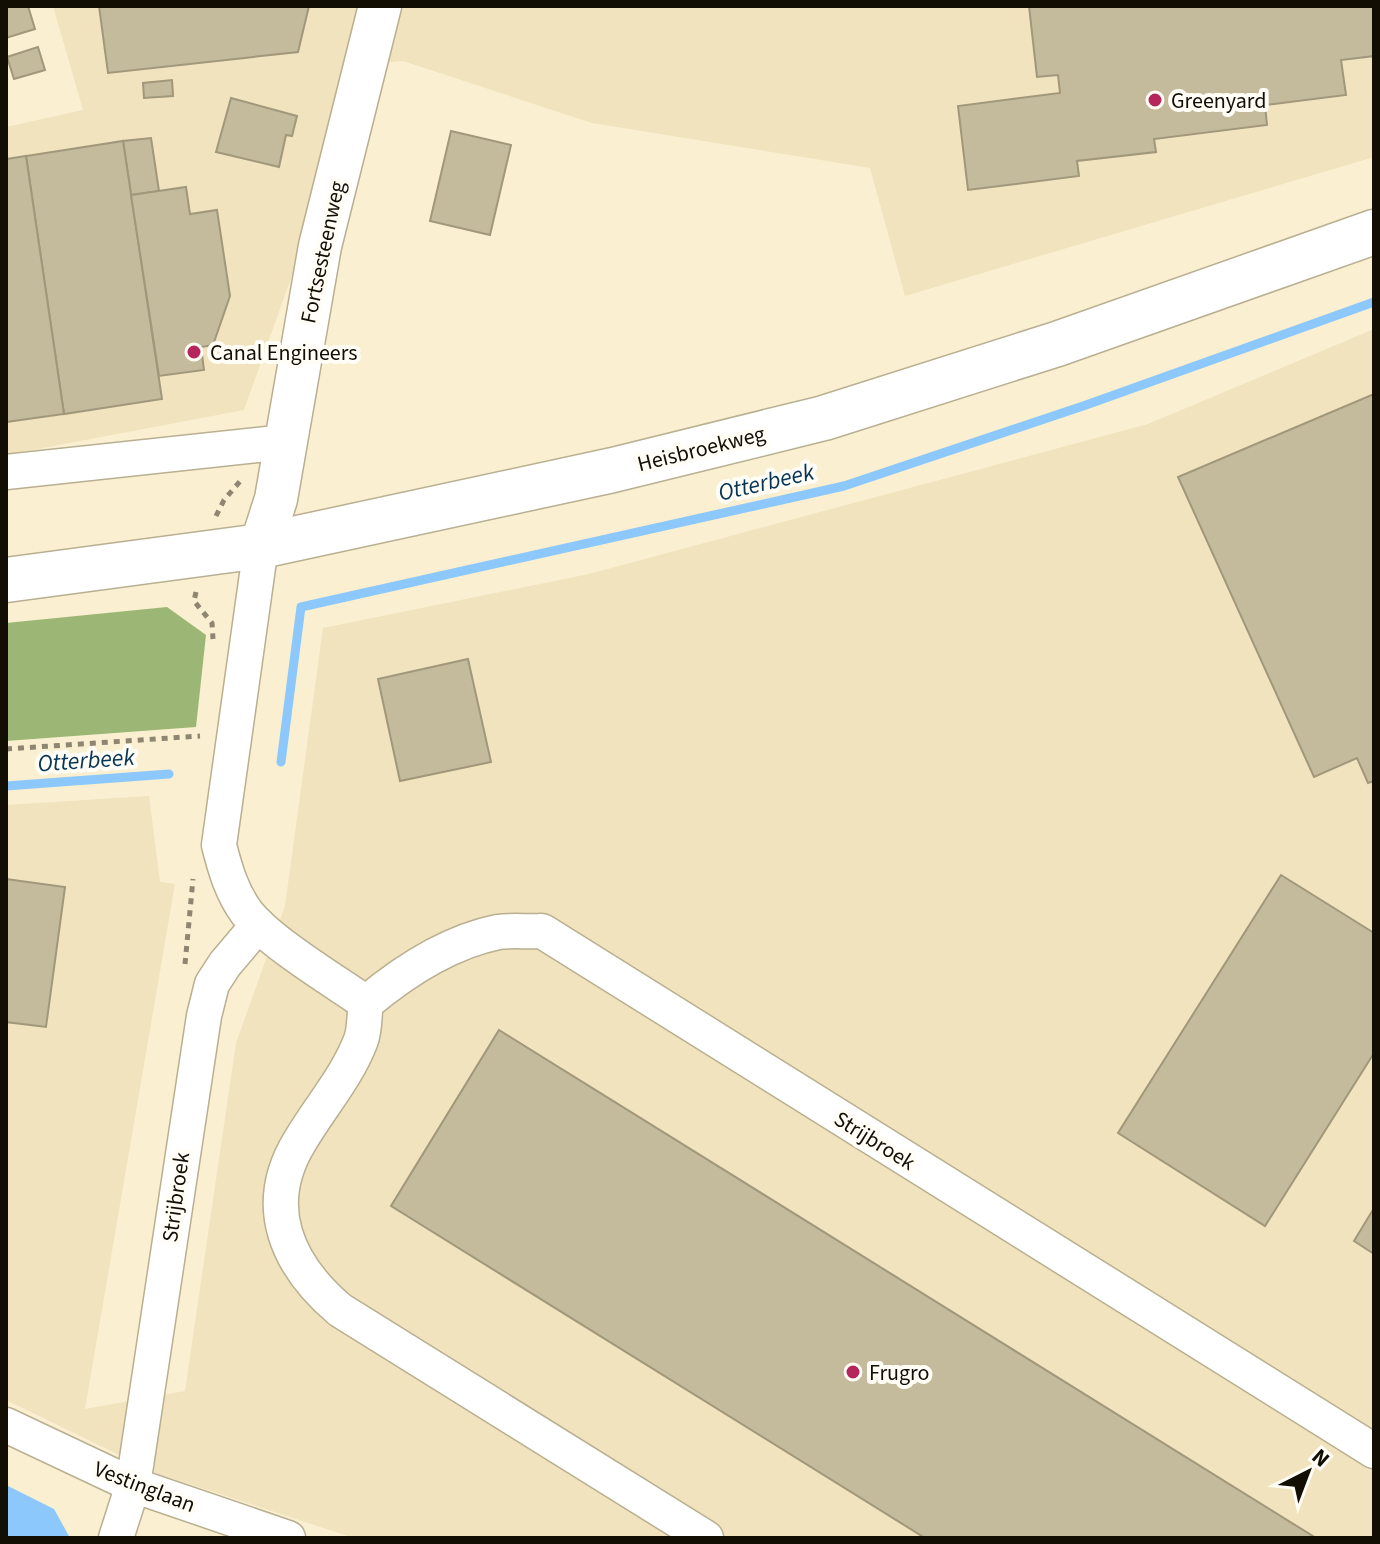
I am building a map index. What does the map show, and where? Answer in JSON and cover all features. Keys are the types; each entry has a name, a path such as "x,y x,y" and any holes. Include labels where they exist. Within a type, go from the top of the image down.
{"main road":[{"name":"Heisbroekweg","path":"6,580 261,546 613,470 824,418 1057,344 1374,232"}],"street":[{"name":"Fortsesteenweg","path":"261,546 276,499 320,246 380,6"},
{"path":"6,472 285,442"},
{"path":"261,546 219,845 224,868 235,892 258,925 366,1003 362,1037 347,1068 298,1143 284,1184 282,1224 300,1269 340,1310 706,1538"},
{"name":"Strijbroek","path":"116,1538 133,1485 204,1016 212,984 258,925"},
{"name":"Strijbroek","path":"366,1003 390,983 427,960 464,943 499,932 542,931 1374,1451"},
{"name":"Vestinglaan","path":"6,1425 133,1485 288,1538"}],"path":[{"path":"6,749 200,736"}],"shaded area":[{"path":"53,6 1374,6 1374,157 905,296 870,168 592,123 403,61 343,66 307,233 244,410 6,455 6,127 83,110"},
{"path":"1374,329 1374,1538 354,1538 156,1473 6,1400 6,805 149,796 160,882 175,884 85,1409 185,1391 236,1043 285,906 323,628 589,574 1148,424"}],"green space":[{"path":"167,607 206,635 196,727 6,741 6,623"}],"water":[{"path":"6,1485 54,1509 70,1538 6,1538"}],"building":[{"path":"6,6 28,6 35,29 6,38"},
{"path":"99,6 309,6 298,52 108,73"},
{"name":"Greenyard","path":"1029,6 1374,6 1374,56 1341,60 1346,95 1265,105 1267,125 1154,139 1156,152 1077,161 1079,176 968,190 958,106 1060,93 1058,75 1037,77"},
{"path":"38,47 45,70 14,79 7,57"},
{"path":"172,80 173,96 144,98 143,83"},
{"path":"231,98 297,116 292,136 286,135 279,167 216,152"},
{"path":"451,131 511,145 490,235 430,221"},
{"path":"151,138 159,191 131,195 123,141"},
{"path":"123,141 162,399 64,414 26,156"},
{"path":"26,156 64,414 6,422 6,159"},
{"path":"186,187 190,214 217,210 230,296 213,345 201,347 204,370 159,376 131,195"},
{"path":"1374,394 1374,781 1368,783 1357,758 1314,777 1178,477"},
{"path":"468,659 491,762 400,781 378,679"},
{"path":"1281,875 1374,933 1374,1053 1265,1226 1118,1133"},
{"path":"6,879 65,887 46,1027 6,1022"},
{"name":"Frugro","path":"499,1030 1316,1538 925,1538 391,1206"},
{"path":"1374,1208 1374,1254 1354,1241"}],"waterway":[{"name":"Otterbeek","path":"281,762 301,607 844,486 1086,405 1374,302"},
{"name":"Otterbeek","path":"6,786 169,774"}],"place":[{"name":"Greenyard","path":"1155,100"},
{"name":"Canal Engineers","path":"194,352"},
{"name":"Frugro","path":"853,1372"}]}
